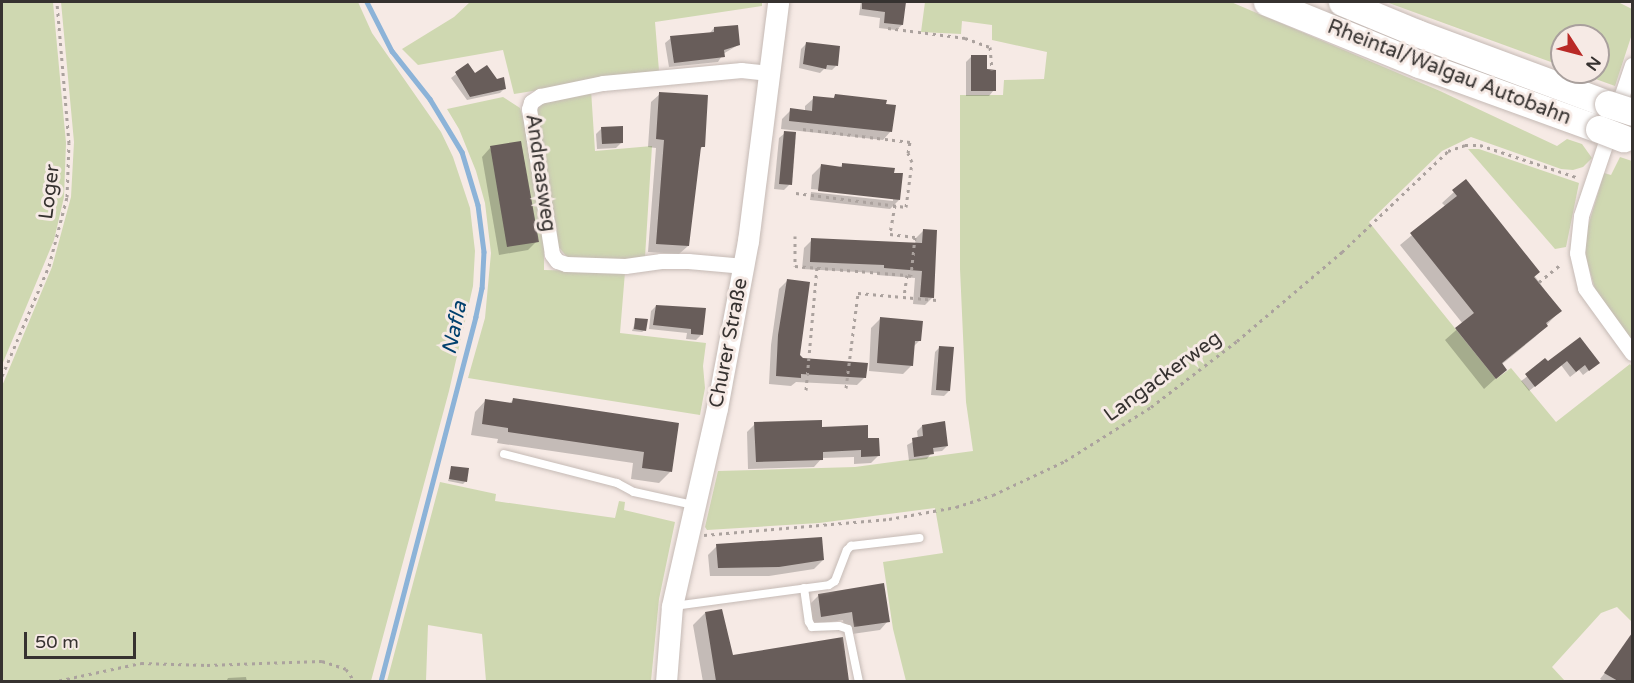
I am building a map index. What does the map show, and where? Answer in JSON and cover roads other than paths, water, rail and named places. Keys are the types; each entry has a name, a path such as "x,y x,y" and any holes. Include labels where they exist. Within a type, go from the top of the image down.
{"highway":[{"name":"Rheintal/Walgau Autobahn","path":"1267,2 1419,64 1618,136"},
{"name":"Rheintal/Walgau Autobahn","path":"1342,2 1624,110"}],"main road":[{"name":"Churer Straße","path":"666,681 672,606 726,364 744,266 778,2"}],"street":[{"path":"1632,65 1578,231 1577,253 1582,278 1593,303 1632,353"},
{"name":"Andreasweg","path":"744,266 688,261 661,261 625,266 566,264 557,261 552,254 529,109 531,102 540,96 603,82 741,70 770,73"}],"lane":[{"path":"504,454 617,483 634,492 695,505"},
{"path":"672,606 829,585 835,581 846,550 851,546 920,538"},
{"path":"804,588 812,627 839,626 848,629 859,681"}],"waterway":[{"name":"Nafla","path":"367,2 392,51 430,99 462,152 478,205 484,252 482,288 476,317 381,682"}]}
